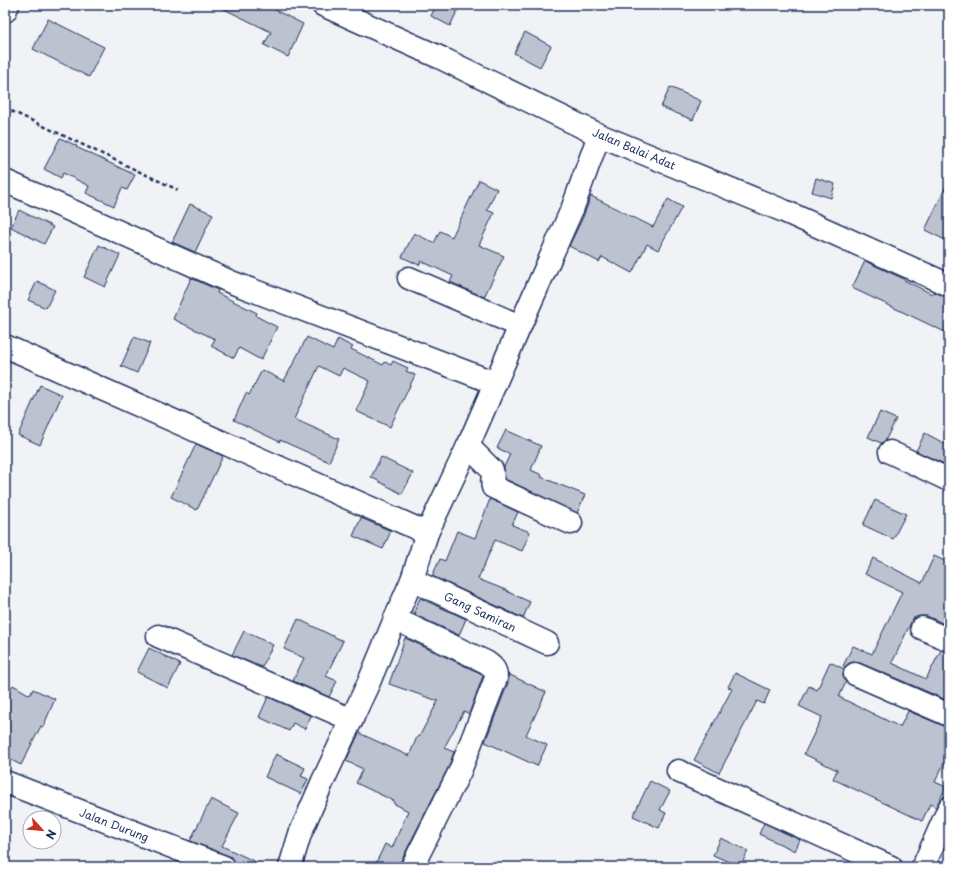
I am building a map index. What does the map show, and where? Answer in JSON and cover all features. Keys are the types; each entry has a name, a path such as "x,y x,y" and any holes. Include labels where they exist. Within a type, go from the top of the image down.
{"street":[{"path":"5,11 8,5"},
{"name":"Jalan Balai Adat","path":"323,5 441,58 599,135 784,211 948,282"},
{"path":"290,867 300,834 369,682 394,619 412,580 427,533 468,446 573,207 599,135"},
{"path":"5,181 231,282 495,383"},
{"path":"409,278 520,326"},
{"path":"5,346 427,533"},
{"path":"468,446 492,470 493,487 571,523"},
{"path":"890,452 949,480"},
{"name":"Gang Samiran","path":"412,580 547,643"},
{"path":"394,619 486,662 495,668 496,673 496,678 460,772 412,867"},
{"path":"922,628 949,640"},
{"path":"158,636 352,720"},
{"path":"855,674 949,715"},
{"path":"678,771 891,867"},
{"name":"Jalan Durung","path":"5,782 224,867"},
{"path":"923,867 949,808"}],"path":[{"path":"5,108 178,190"}],"building":[{"path":"216,5 265,5 303,24 288,57 264,45 271,32"},
{"path":"436,5 460,5 450,26 431,16"},
{"path":"48,19 104,47 89,77 33,49"},
{"path":"525,32 551,46 540,67 514,53"},
{"path":"670,87 701,101 693,120 661,107"},
{"path":"60,138 135,175 127,190 122,188 114,206 86,193 89,186 63,173 61,178 44,169"},
{"path":"816,178 835,184 831,198 812,192"},
{"path":"479,180 497,189 487,210 494,213 479,245 504,256 484,297 450,282 453,276 421,261 419,265 402,257 414,233 434,243 440,231 452,237"},
{"path":"949,180 949,242 925,230"},
{"path":"591,196 653,227 668,199 682,207 658,250 647,244 632,273 602,257 599,262 569,246"},
{"path":"190,204 213,214 195,252 172,242"},
{"path":"19,210 53,227 44,244 11,227"},
{"path":"99,245 120,255 105,287 84,277"},
{"path":"865,261 932,294 933,292 949,297 949,324 945,332 852,288"},
{"path":"191,278 218,290 217,293 257,313 256,316 277,327 261,360 239,348 234,358 211,346 215,339 173,319"},
{"path":"37,281 55,290 46,308 28,300"},
{"path":"134,337 150,343 137,373 121,366"},
{"path":"307,337 333,350 338,339 353,347 351,349 383,365 385,362 391,365 393,361 408,368 406,371 415,375 390,427 356,411 370,381 343,368 339,376 319,366 294,419 339,439 329,462 280,440 280,442 234,420 246,393 249,395 262,370 284,381"},
{"path":"40,385 62,395 40,445 18,435"},
{"path":"880,412 896,419 885,441 881,443 868,437"},
{"path":"506,430 541,446 531,470 542,475 541,477 585,495 577,513 505,479 504,467 510,454 497,448"},
{"path":"925,433 949,446 949,466 916,451"},
{"path":"196,444 223,456 197,510 171,497"},
{"path":"381,457 413,473 402,494 371,477"},
{"path":"490,499 518,512 512,525 530,532 522,551 495,540 478,579 530,602 523,618 432,576 440,559 445,561 457,531 475,538"},
{"path":"875,500 906,514 893,539 863,525"},
{"path":"361,518 391,531 383,549 353,536"},
{"path":"934,556 949,563 949,626 927,616 913,618 892,663 926,679 941,650 949,652 949,701 860,663 853,662 845,667 843,666 853,646 872,654 902,592 865,574 873,558 922,583"},
{"path":"420,598 466,619 459,635 415,615 416,612 414,612"},
{"path":"298,619 343,641 326,676 337,681 329,697 293,681 304,658 284,649"},
{"path":"244,631 273,645 262,667 232,655"},
{"path":"405,638 480,673 483,676 469,714 464,711 444,748 454,752 449,766 401,861 400,867 374,867 385,844 392,848 408,811 393,803 394,801 356,783 363,769 346,761 359,733 409,756 417,737 419,737 438,701 389,684"},
{"path":"149,648 180,664 168,688 137,672"},
{"path":"830,662 844,669 843,676 846,682 839,697 900,727 908,711 949,727 949,753 935,782 946,787 936,807 930,804 922,821 833,779 837,770 804,754 822,717 799,706 809,686 817,690"},
{"path":"735,673 770,690 764,704 757,701 719,773 694,760 732,689 728,687"},
{"path":"508,674 546,692 526,735 547,745 537,766 485,742 508,683"},
{"path":"13,685 30,695 33,689 55,699 43,727 41,726 21,765 5,757 5,700"},
{"path":"268,697 311,716 305,729 293,723 289,731 259,717"},
{"path":"276,754 305,768 301,776 308,779 301,794 265,777"},
{"path":"650,781 670,791 660,810 666,813 659,828 633,816"},
{"path":"211,799 239,813 222,846 266,867 236,867 234,860 229,856 190,841"},
{"path":"764,823 800,840 795,851 759,834"},
{"path":"721,838 748,851 740,867 713,855"}]}
